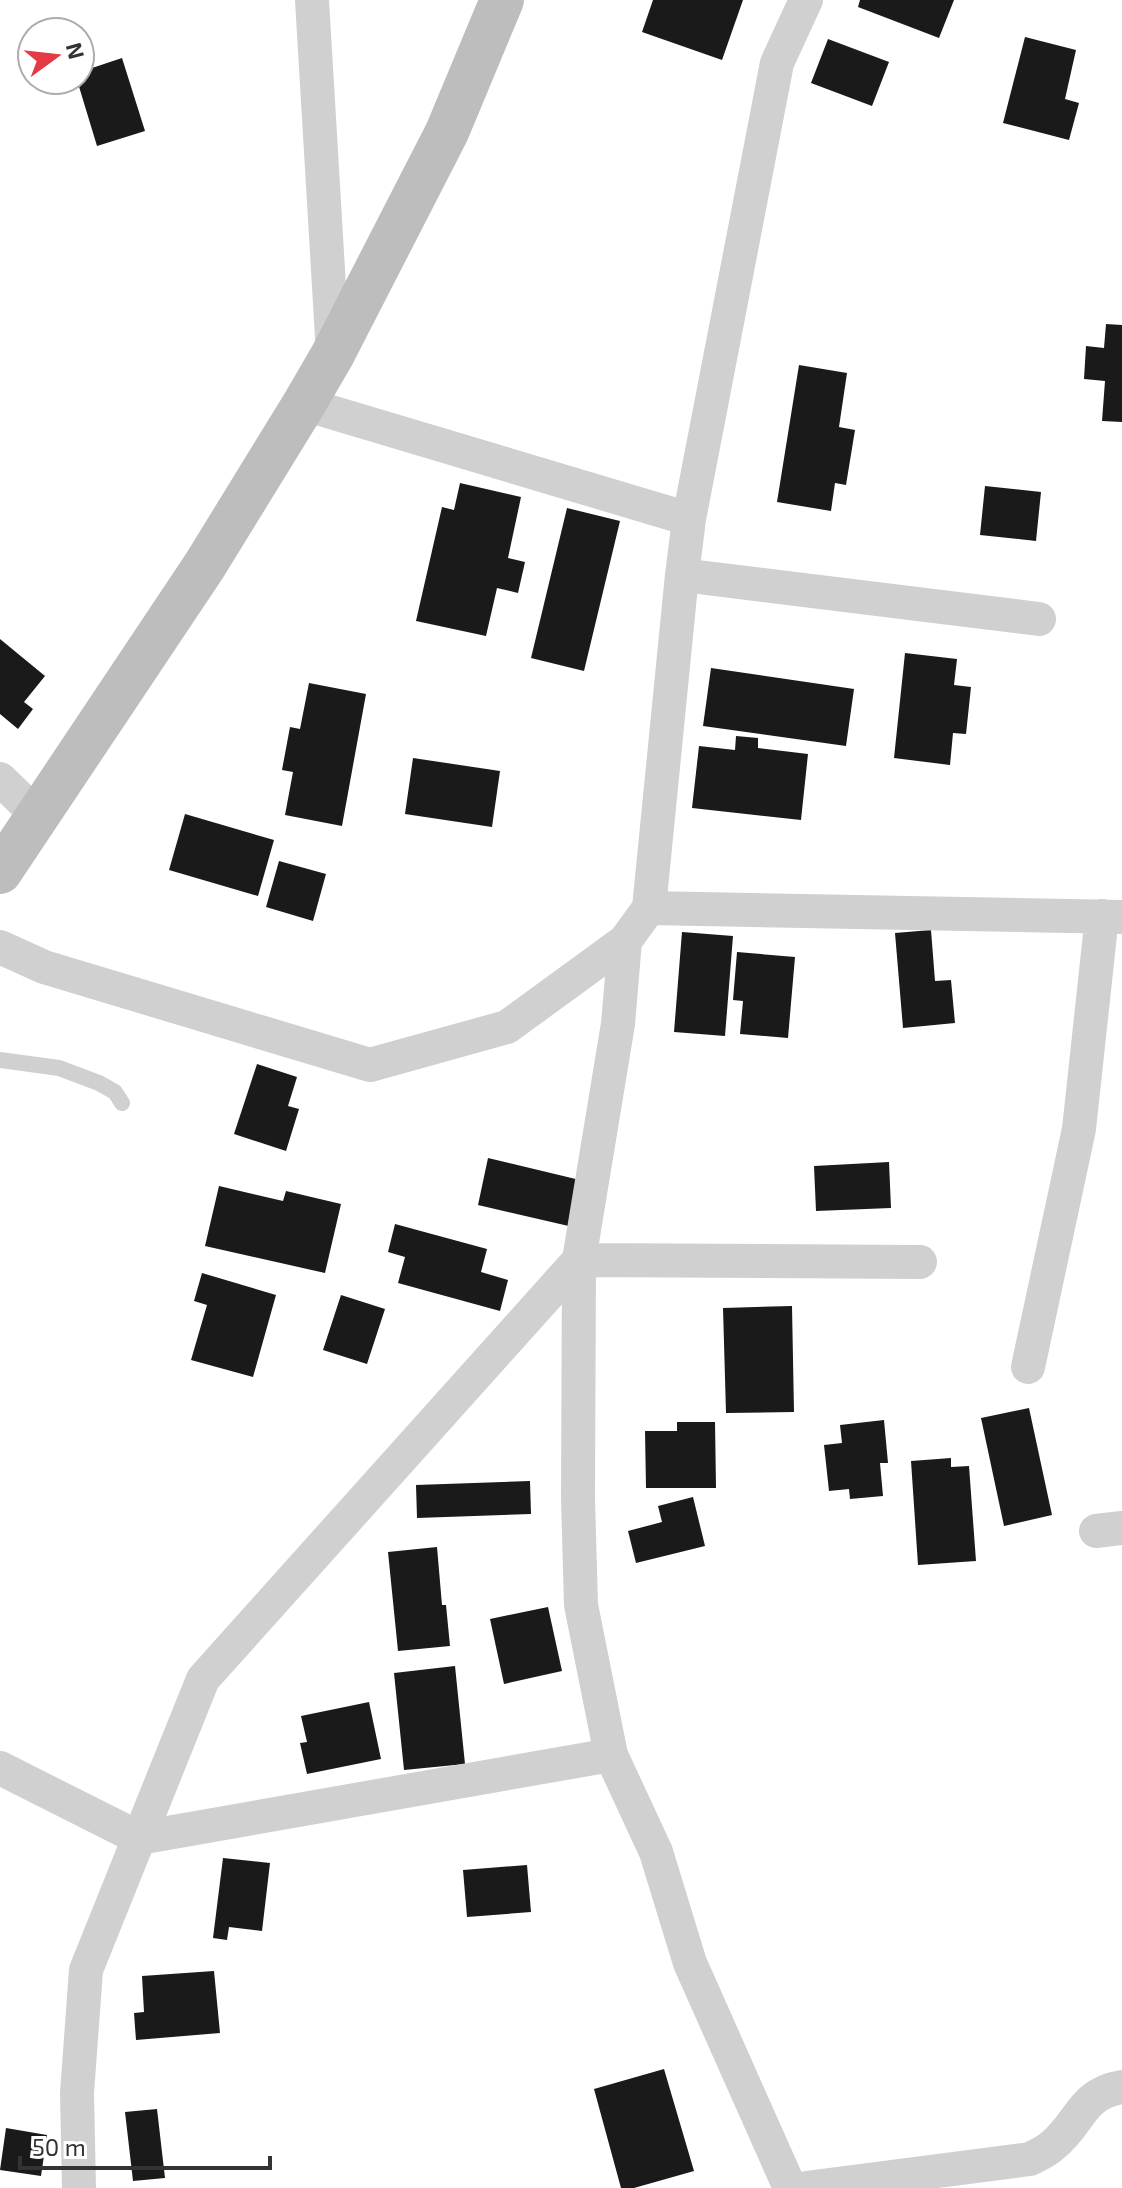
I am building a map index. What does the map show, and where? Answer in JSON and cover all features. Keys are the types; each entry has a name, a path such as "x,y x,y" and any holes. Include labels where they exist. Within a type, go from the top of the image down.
{"main road":[{"path":"0,872 205,565 333,354 447,132 502,0"}],"street":[{"path":"312,0 333,354"},
{"path":"0,947 44,967 370,1065 507,1027 625,941 649,908 689,519 777,63 806,0"},
{"path":"304,404 689,519"},
{"path":"682,575 1039,619"},
{"path":"0,779 37,815"},
{"path":"649,908 1112,916 1079,1129 1028,1367"},
{"path":"625,941 618,1024 579,1260 581,1605 611,1755 656,1852 690,1963 790,2188"},
{"path":"79,2188 77,2093 86,1970 203,1679 579,1260 920,1262"},
{"path":"0,1768 139,1838 611,1755"},
{"path":"806,2188 1030,2159 1054,2145 1089,2101 1109,2089 1122,2087"}],"lane":[{"path":"0,1060 59,1068 99,1083 115,1092 122,1103"}],"building":[{"path":"653,0 743,0 722,60 642,32"},
{"path":"860,0 954,0 939,38 858,7"},
{"path":"1025,37 1076,50 1065,99 1079,103 1069,140 1003,123"},
{"path":"828,39 889,62 872,106 811,83"},
{"path":"122,58 145,131 97,146 82,96 96,96 96,67"},
{"path":"1106,324 1122,325 1122,422 1102,421 1105,381 1084,379 1086,346 1104,348"},
{"path":"799,365 847,373 839,427 855,430 846,485 835,483 831,511 777,502"},
{"path":"460,483 521,497 508,558 525,562 518,593 497,588 486,636 416,621 442,507 454,510"},
{"path":"985,486 1041,492 1036,541 980,535"},
{"path":"567,508 620,521 584,671 531,658"},
{"path":"0,639 45,676 24,702 33,709 18,729 0,714"},
{"path":"905,653 957,659 954,685 971,687 966,734 953,733 950,765 894,758"},
{"path":"711,668 854,689 846,746 703,726"},
{"path":"309,683 366,694 342,826 285,815 293,772 282,770 290,727 300,729"},
{"path":"736,736 758,738 758,748 808,754 801,820 692,808 699,746 735,750"},
{"path":"413,758 500,771 492,827 405,814"},
{"path":"185,814 274,840 258,896 169,870"},
{"path":"279,861 326,874 313,921 266,907"},
{"path":"931,930 935,981 951,980 955,1023 903,1028 895,933"},
{"path":"682,932 733,936 725,1036 674,1032"},
{"path":"737,952 795,957 788,1038 740,1034 743,1001 733,1000"},
{"path":"257,1064 297,1077 288,1106 299,1109 286,1151 234,1134"},
{"path":"488,1158 584,1181 573,1227 478,1205"},
{"path":"889,1162 891,1208 816,1211 814,1166"},
{"path":"219,1186 283,1201 286,1191 341,1204 325,1273 205,1246"},
{"path":"395,1224 487,1249 481,1272 508,1280 500,1311 398,1283 405,1257 388,1252"},
{"path":"202,1273 276,1295 253,1377 191,1360 207,1305 194,1301"},
{"path":"341,1295 385,1309 367,1364 323,1350"},
{"path":"792,1306 794,1412 726,1413 723,1308"},
{"path":"1029,1408 1052,1515 1004,1526 981,1418"},
{"path":"884,1420 888,1463 880,1463 883,1496 850,1499 849,1489 829,1491 824,1445 842,1443 840,1425"},
{"path":"677,1422 715,1422 716,1488 646,1488 645,1431 677,1431"},
{"path":"951,1458 951,1467 969,1466 976,1561 918,1565 911,1461"},
{"path":"530,1481 531,1514 417,1518 416,1485"},
{"path":"693,1497 705,1546 636,1563 628,1531 662,1522 658,1506"},
{"path":"437,1547 442,1605 446,1605 450,1646 398,1651 388,1552"},
{"path":"548,1607 562,1671 504,1684 490,1619"},
{"path":"455,1666 465,1764 404,1770 394,1673"},
{"path":"369,1702 381,1759 307,1774 300,1743 307,1742 301,1716"},
{"path":"223,1858 270,1863 262,1931 229,1927 227,1940 213,1938"},
{"path":"527,1865 531,1912 467,1917 463,1870"},
{"path":"214,1971 220,2033 136,2040 134,2013 144,2012 142,1976"},
{"path":"664,2069 694,2171 634,2188 621,2188 594,2089"},
{"path":"157,2109 165,2178 133,2181 125,2112"},
{"path":"6,2128 47,2135 41,2176 0,2170"}]}
